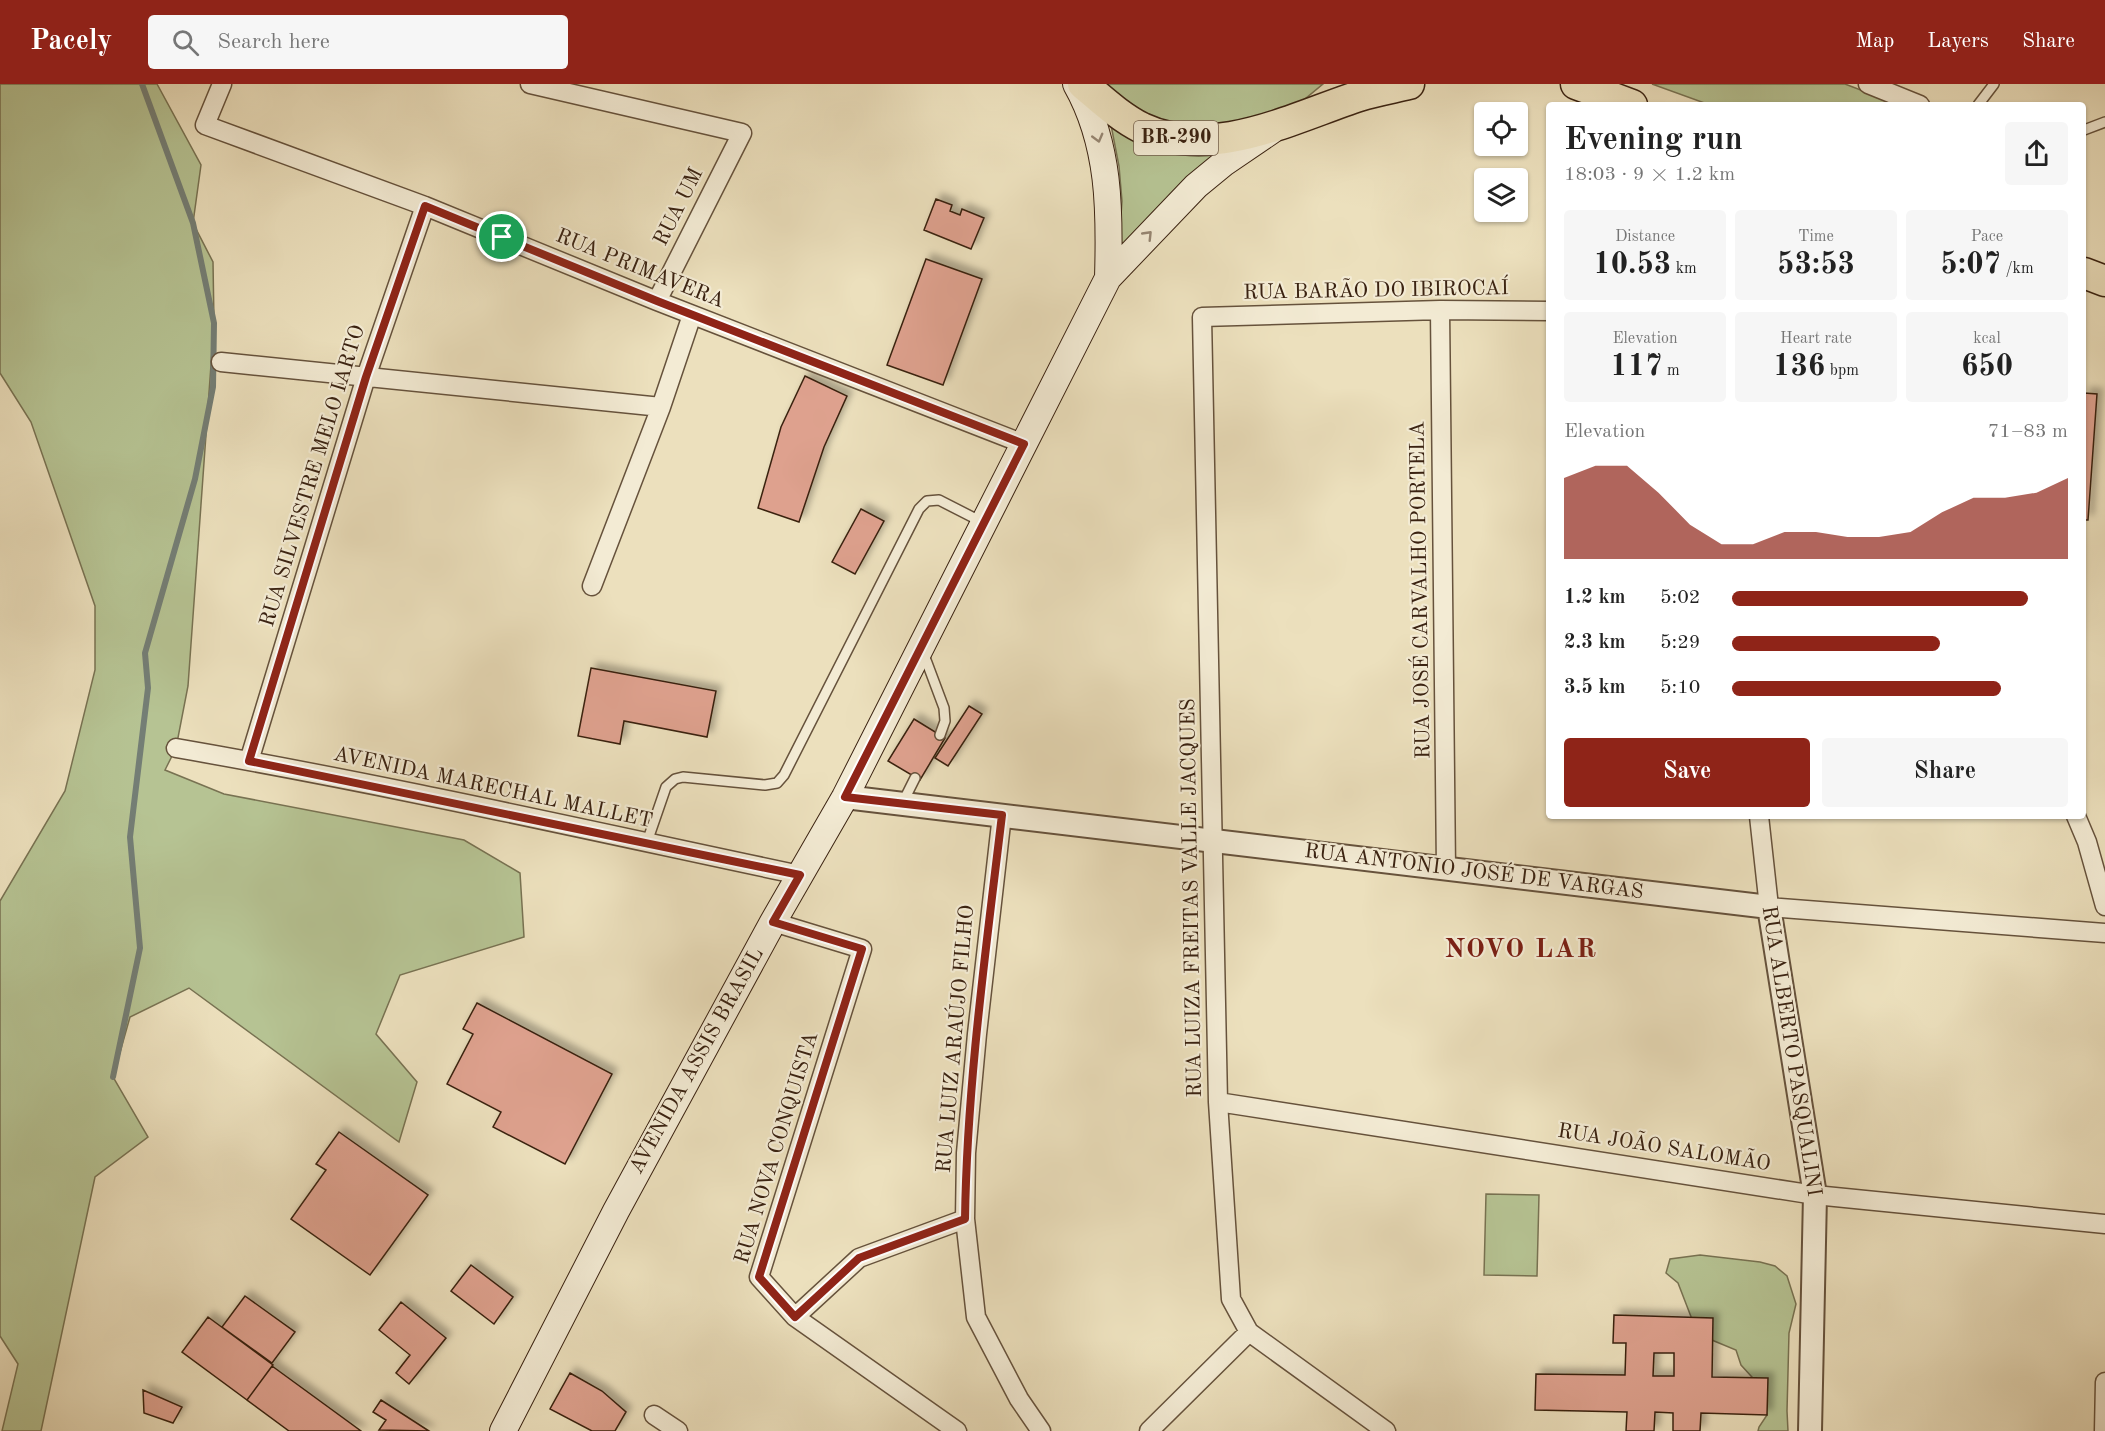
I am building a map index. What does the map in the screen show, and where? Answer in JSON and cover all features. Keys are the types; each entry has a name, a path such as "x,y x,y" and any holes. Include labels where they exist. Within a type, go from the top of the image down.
{"highway":[{"name":"BR-290","path":"1083,84 1119,115 1144,129 1173,138 1216,140 1238,137 1363,94 1409,84"},
{"path":"1283,122 1331,84"},
{"path":"1573,85 1623,102"},
{"path":"2086,274 2105,281"}],"main road":[{"name":"AVENIDA ASSIS BRASIL","path":"1076,84 1086,102 1099,139 1105,172 1109,220 1108,278"},
{"name":"AVENIDA ASSIS BRASIL","path":"503,1431 615,1211 773,922 845,797 1108,278 1196,186 1224,163 1283,122"}],"street":[{"name":"RUA PRIMAVERA","path":"222,84 205,125 425,206 692,315 1024,444"},
{"name":"RUA UM","path":"530,84 742,133 657,301"},
{"path":"1868,84 1913,102"},
{"name":"RUA SILVESTRE MELO IARTO","path":"249,761 366,377 425,206"},
{"name":"RUA BARÃO DO IBIROCAÍ","path":"1202,317 1440,310 1546,312"},
{"name":"RUA JOSÉ CARVALHO PORTELA","path":"1440,310 1446,870"},
{"path":"592,586 661,407 692,315"},
{"name":"RUA LUIZA FREITAS VALLE JACQUES","path":"1202,317 1218,1102 1231,1299 1250,1332"},
{"path":"221,362 661,407"},
{"name":"AVENIDA MARECHAL MALLET","path":"176,748 249,761 800,875"},
{"name":"RUA ANTONIO JOSÉ DE VARGAS","path":"845,797 1769,907 2105,933"},
{"name":"RUA LUIZ ARAÚJO FILHO","path":"1002,815 968,1129 965,1219 976,1317 1019,1399 1041,1431"},
{"name":"RUA ALBERTO PASQUALINI","path":"1759,819 1769,907 1815,1195 1810,1431"},
{"path":"2077,819 2087,842 2105,906"},
{"name":"RUA NOVA CONQUISTA","path":"773,922 862,949 759,1277 795,1317 957,1431"},
{"name":"RUA JOÃO SALOMÃO","path":"1218,1102 1815,1195 2105,1224"},
{"path":"795,1317 859,1258 965,1219"},
{"path":"1149,1431 1250,1332 1386,1431"},
{"path":"2104,1431 2105,1382"},
{"path":"654,1415 678,1431"}],"lane":[{"path":"1980,102 1994,84"},
{"path":"2086,129 2105,122"},
{"path":"646,842 666,787 675,779 683,777 765,785 777,783 784,775 919,509 927,501 939,500 984,523"},
{"path":"921,647 944,708 945,721 940,735"},
{"path":"902,803 915,778"}],"green space":[{"path":"0,84 157,84 201,165 193,223 213,262 214,323 188,686 176,748 165,770 224,794 464,840 520,873 524,937 400,975 376,1034 417,1082 399,1142 189,988 130,1017 113,1077 148,1137 95,1177 41,1431 2,1431 18,1364 0,1336 0,901 65,791 95,670 95,606 31,422 0,373"},
{"path":"1102,84 1323,84 1300,103 1218,131 1154,119"},
{"path":"1652,84 1845,84 1892,102 1702,102"},
{"path":"1110,120 1188,153 1218,155 1118,258 1122,201 1119,166"},
{"path":"1486,1194 1539,1195 1537,1276 1484,1275"},
{"path":"1700,1255 1760,1262 1775,1266 1787,1276 1796,1304 1789,1333 1788,1431 1758,1431 1767,1415 1762,1388 1741,1365 1736,1350 1707,1338 1695,1327 1678,1283 1666,1273 1670,1259"}],"building":[{"path":"936,199 952,205 950,211 960,215 962,209 984,218 971,249 924,230"},
{"path":"926,259 982,279 943,385 887,365"},
{"path":"805,376 847,396 824,447 799,522 758,508 781,427"},
{"path":"2086,393 2097,394 2088,520 2086,520"},
{"path":"861,509 884,521 855,574 832,562"},
{"path":"591,668 716,691 707,737 624,721 620,744 578,736"},
{"path":"969,706 982,714 948,766 935,758"},
{"path":"914,719 945,738 920,780 888,761"},
{"path":"477,1003 612,1074 565,1164 493,1127 501,1112 447,1084 473,1034 463,1029"},
{"path":"339,1132 428,1195 370,1275 291,1219 326,1170 316,1164"},
{"path":"471,1265 513,1297 494,1324 451,1291"},
{"path":"245,1296 295,1332 272,1363 222,1327"},
{"path":"401,1302 446,1338 409,1384 396,1373 410,1355 379,1330"},
{"path":"1614,1315 1713,1318 1712,1377 1768,1378 1767,1415 1701,1413 1700,1431 1673,1431 1673,1413 1655,1412 1654,1431 1626,1431 1627,1412 1535,1410 1536,1374 1625,1375 1626,1343 1613,1343","holes":["1654,1353 1674,1353 1674,1376 1653,1376"]},
{"path":"208,1317 273,1365 247,1400 182,1352"},
{"path":"272,1366 361,1431 289,1431 247,1400"},
{"path":"570,1373 602,1391 626,1412 615,1431 592,1431 550,1409"},
{"path":"143,1390 182,1407 173,1423 144,1413"},
{"path":"381,1400 429,1431 379,1430 386,1420 373,1412"}],"waterway":[{"path":"113,1077 140,948 130,837 148,688 145,653 195,479 213,387 214,323 193,223 142,84"}],"district":[{"name":"NOVO LAR","path":"1521,949"}],"route":[{"path":"425,206 502,237 692,315 1024,444 845,797 1002,815 971,1094 966,1153 965,1219 859,1258 795,1317 759,1277 862,949 773,922 800,875 249,761 366,377 425,206"}]}
